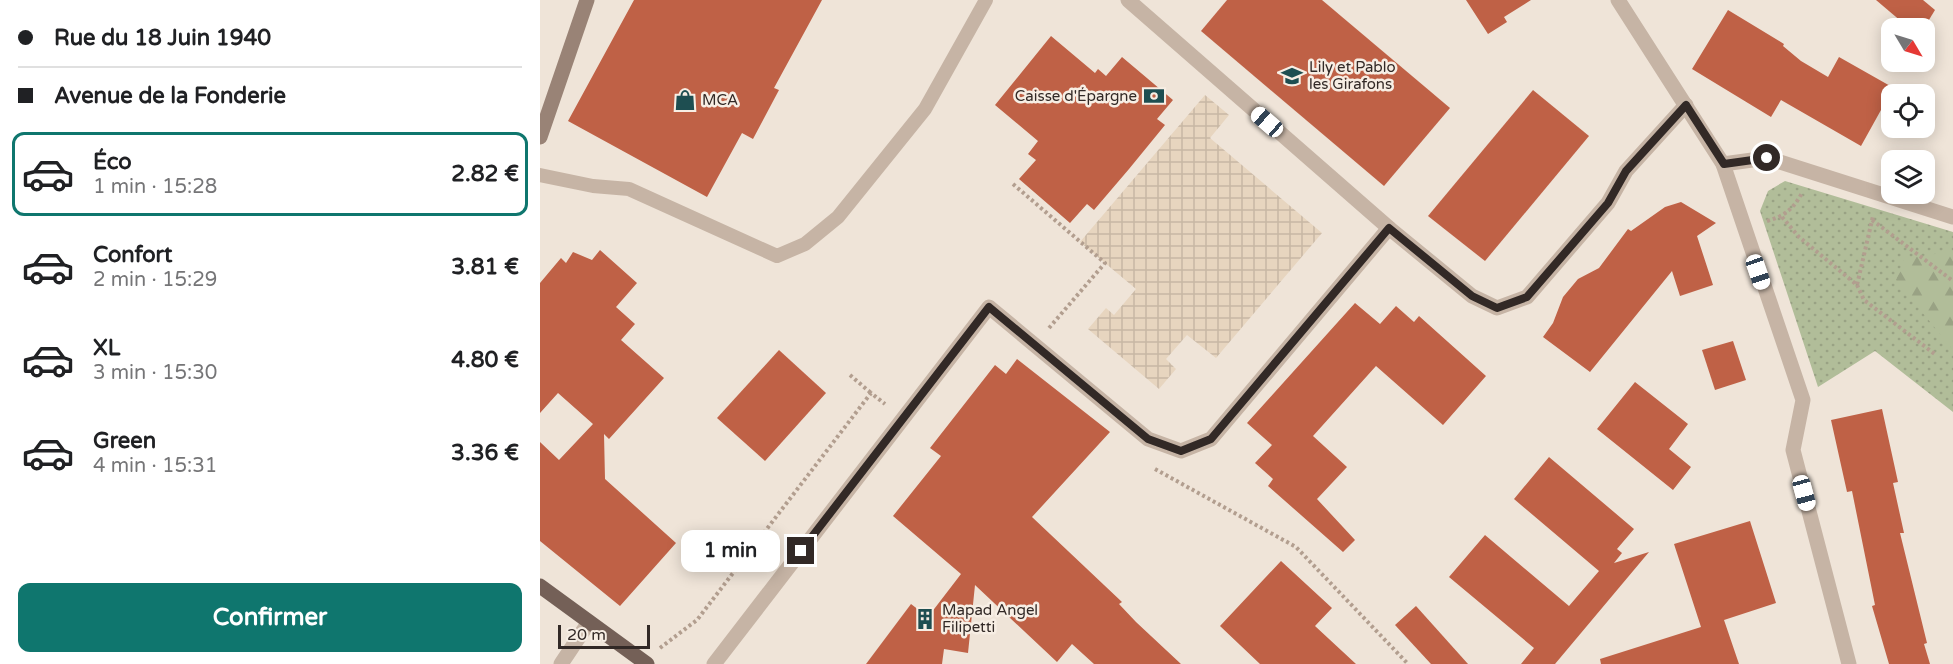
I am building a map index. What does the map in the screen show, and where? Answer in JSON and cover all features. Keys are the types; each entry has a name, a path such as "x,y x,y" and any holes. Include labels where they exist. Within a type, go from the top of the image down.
{"main road":[{"path":"540,137 587,0"},
{"path":"540,586 645,663"}],"street":[{"path":"1128,0 1389,228 1480,300 1497,308 1527,297 1608,203 1626,171 1686,105"},
{"path":"1618,0 1724,164 1743,229 1803,400 1793,450 1849,664"},
{"path":"1724,164 1767,158 1953,217"},
{"path":"714,664 989,307 1148,439 1181,451 1211,439 1389,228"},
{"path":"561,664 590,622"}],"lane":[{"path":"540,175 593,186 628,189 777,256 805,244 838,217 852,200 925,110 986,0"}],"path":[{"path":"1743,229 1782,217 1794,207 1814,172"},
{"path":"1013,184 1105,262 1035,345"},
{"path":"1857,285 1877,193"},
{"path":"1782,217 1799,237 1857,285 1864,300 1936,356"},
{"path":"1872,220 1953,281"},
{"path":"850,375 903,418"},
{"path":"645,663 697,620 871,393"},
{"path":"1148,465 1296,547 1408,664"}],"green space":[{"path":"1785,181 1953,232 1953,412 1875,351 1818,387 1760,211 1768,191"},
{"path":"1953,251 1953,350 1896,280 1904,259"}],"shaded area":[{"path":"1205,95 1229,115 1210,138 1322,233 1216,358 1187,335 1166,359 1176,369 1159,389 1088,329 1106,308 1114,315 1136,289 1080,242"}],"building":[{"path":"634,0 822,0 774,88 779,90 753,139 742,133 707,197 568,121"},
{"path":"1227,0 1322,0 1450,108 1384,186 1201,31"},
{"path":"1466,0 1531,0 1504,17 1507,22 1488,34"},
{"path":"1876,0 1923,0 1935,10 1930,18 1897,18"},
{"path":"1728,10 1784,44 1783,46 1801,61 1828,77 1839,57 1887,84 1881,84 1881,110 1861,146 1781,100 1771,117 1692,69"},
{"path":"1051,36 1095,73 1098,69 1106,76 1122,57 1173,100 1157,119 1165,125 1129,169 1094,210 1087,204 1070,223 1019,179 1036,160 1028,154 1038,141 995,105"},
{"path":"1533,90 1589,136 1485,261 1428,216"},
{"path":"1681,202 1716,223 1697,236 1713,285 1680,296 1672,271 1590,372 1543,337 1553,323 1563,297 1578,279 1599,268 1628,229 1631,231 1665,207"},
{"path":"600,250 637,283 616,307 635,324 621,340 664,378 609,439 604,434 605,479 676,543 620,606 540,541 540,442 559,460 593,424 558,393 540,413 540,283 561,258 566,263 573,252 592,260"},
{"path":"1355,303 1380,324 1396,306 1414,322 1419,316 1486,376 1443,425 1376,366 1313,436 1347,467 1317,499 1355,540 1343,552 1268,486 1273,479 1255,463 1272,445 1247,423"},
{"path":"1733,341 1746,380 1715,390 1702,350"},
{"path":"779,350 826,393 765,461 717,418"},
{"path":"1017,359 1110,432 1032,517 1122,602 1119,604 1136,622 1181,664 1094,664 1072,644 1057,662 975,585 968,653 944,649 942,664 866,664 911,604 928,617 961,574 893,516 941,456 930,448 995,365 1006,374"},
{"path":"1635,382 1688,424 1669,449 1691,467 1673,490 1597,429"},
{"path":"1882,409 1898,482 1893,483 1904,533 1900,533 1930,664 1889,664 1872,606 1875,605 1852,491 1847,492 1831,420"},
{"path":"1549,457 1634,529 1617,549 1622,553 1614,563 1649,552 1555,664 1521,664 1534,648 1449,577 1485,535 1569,606 1599,571 1514,499"},
{"path":"1750,521 1776,603 1724,620 1739,664 1601,664 1600,659 1701,627 1674,544"},
{"path":"1281,561 1332,608 1315,626 1356,664 1260,664 1220,626"},
{"path":"1416,606 1468,664 1431,664 1395,625"}],"place":[{"name":"Lily et Pablo les Girafons","path":"1292,76"},
{"name":"Caisse d'Épargne","path":"1154,96"},
{"name":"MCA","path":"685,100"},
{"name":"Mapad Angel Filipetti","path":"925,619"}],"route":[{"path":"801,551 989,307 1148,439 1181,451 1211,439 1389,228 1472,296 1497,308 1527,297 1608,203 1626,171 1686,105 1724,164 1767,158"}]}
